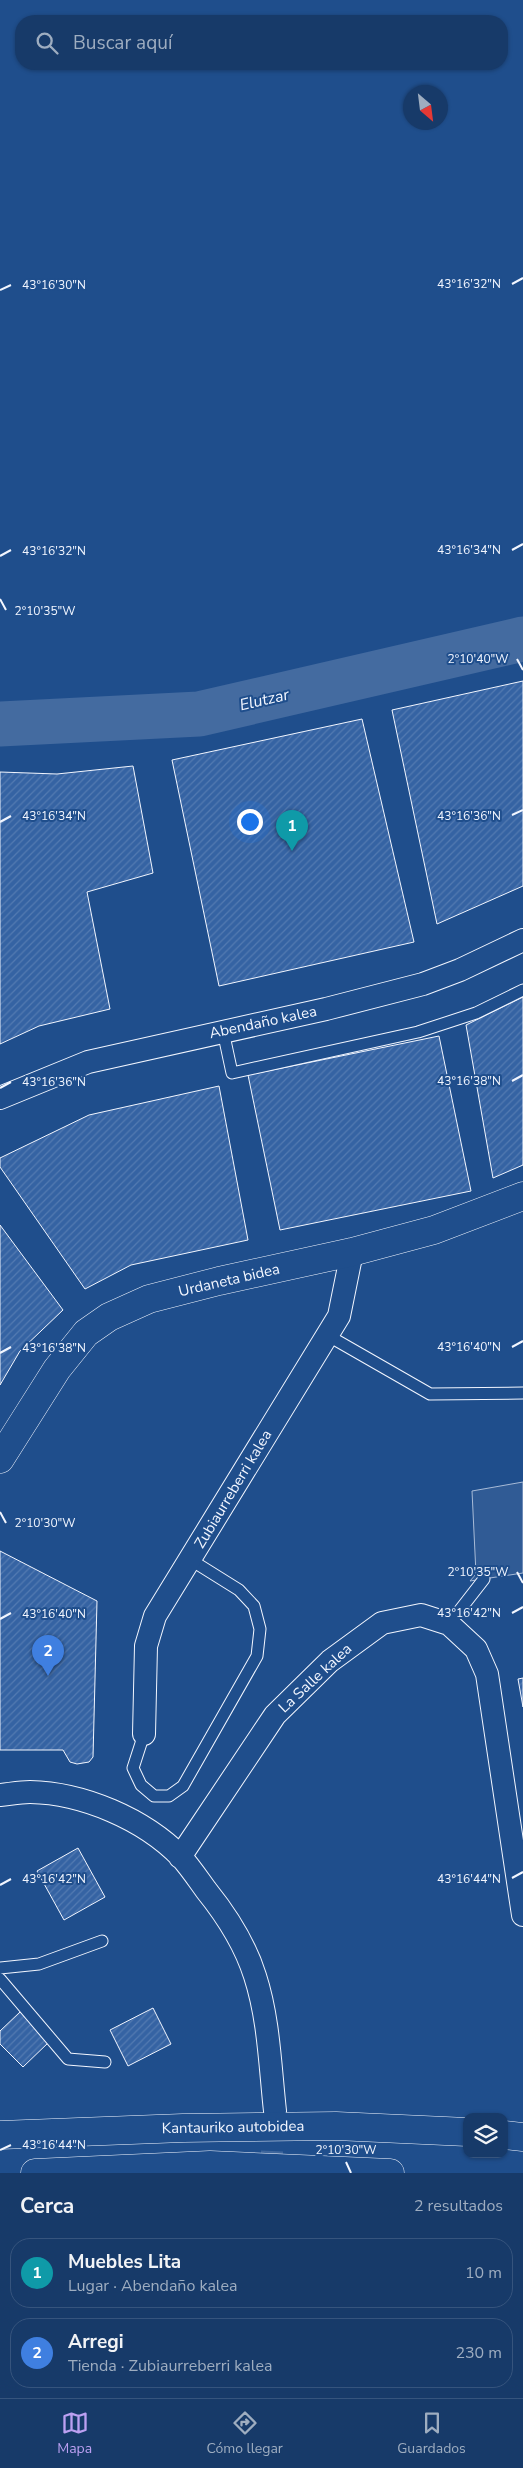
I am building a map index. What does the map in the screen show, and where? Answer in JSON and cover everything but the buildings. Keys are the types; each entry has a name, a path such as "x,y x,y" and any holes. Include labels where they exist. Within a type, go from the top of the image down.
{"main road":[{"name":"Urdaneta bidea","path":"0,1459 57,1369 86,1333 109,1317 149,1299 175,1292 352,1252 434,1230 523,1196"},
{"name":"Kantauriko autobidea","path":"0,2135 183,2128 336,2126 463,2132"},
{"path":"508,2135 523,2137"},
{"path":"34,2173 210,2165 390,2173"}],"street":[{"name":"Abendaño kalea","path":"0,1098 88,1062 423,984 460,970 523,940"},
{"name":"Zubiaurreberri kalea","path":"144,1734 146,1646 155,1616 339,1316 352,1252"},
{"name":"La Salle kalea","path":"180,1857 275,1715 330,1661 382,1623 421,1615 449,1624 476,1649 487,1674 523,1915"},
{"path":"0,1796 30,1792 61,1795 112,1810 151,1833 180,1857 218,1905 237,1936 255,1976 263,2010 274,2111"}],"lane":[{"path":"223,1031 232,1074 418,1032 476,1013 523,990"},
{"path":"327,1335 430,1394 523,1392"},
{"path":"144,1734 133,1768 141,1785 154,1796 169,1796 183,1786 257,1656 260,1629 254,1606 239,1590 191,1560"},
{"path":"449,1624 484,1579"},
{"path":"0,1968 39,1964 102,1941"},
{"path":"0,1979 68,2059 105,2062"}],"shaded area":[{"path":"523,1482 523,1573 470,1581 476,1574 472,1491"}],"waterway":[{"name":"Elutzar","path":"0,724 199,714 523,639"}],"tunnel":[{"path":"271,2173 274,2112"}],"place":[{"name":"Muebles Lita","path":"292,851"},
{"name":"Arregi","path":"48,1676"}]}
